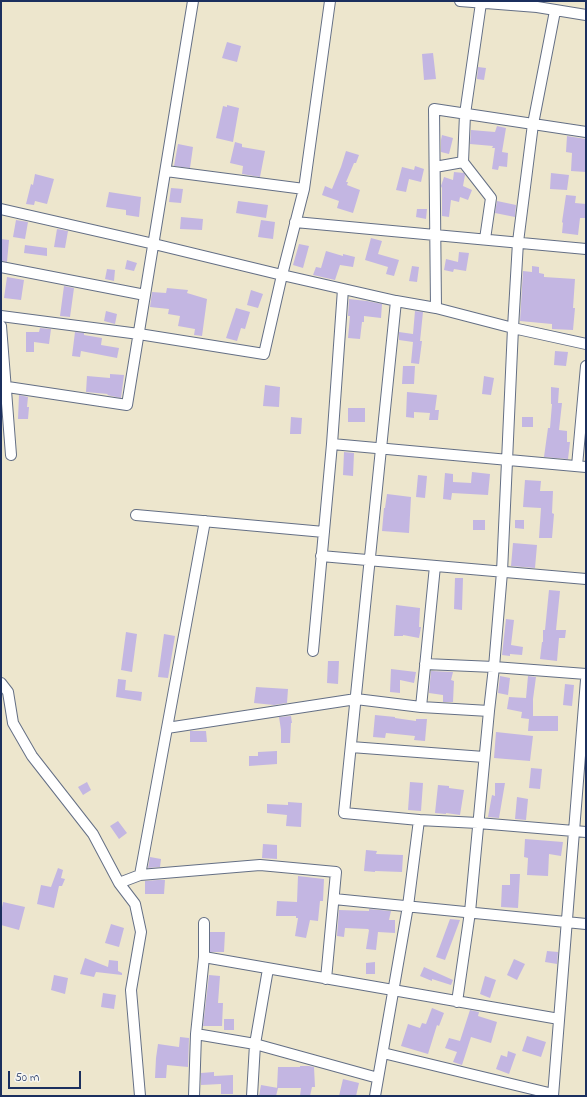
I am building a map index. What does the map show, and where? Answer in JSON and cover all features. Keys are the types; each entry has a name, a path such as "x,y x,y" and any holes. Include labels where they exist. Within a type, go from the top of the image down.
{"street":[{"path":"3,386 127,405 193,1"},
{"path":"1,316 139,334 264,354 304,189 330,1"},
{"path":"460,1 538,4 555,11 586,15"},
{"path":"481,3 465,114 463,162 491,198 484,239"},
{"path":"457,1002 470,912 502,572 518,242 533,124 555,11"},
{"path":"436,308 434,109 586,132"},
{"path":"435,167 463,162"},
{"path":"166,171 304,189"},
{"path":"1,209 343,289 436,308 513,328 586,344"},
{"path":"295,222 586,249"},
{"path":"1,267 145,296"},
{"path":"313,651 332,444 343,289"},
{"path":"396,301 344,813 586,832"},
{"path":"1,326 3,386 11,455"},
{"path":"332,444 581,466 586,366"},
{"path":"136,515 324,532"},
{"path":"140,875 205,521"},
{"path":"322,556 586,579"},
{"path":"421,707 435,566"},
{"path":"426,664 494,667 586,674"},
{"path":"383,1053 553,1095 586,680"},
{"path":"1,683 8,692 13,723 32,756 93,834 119,882 135,904 141,932 131,990 140,1096"},
{"path":"167,728 356,699 421,707 489,711"},
{"path":"351,747 484,757"},
{"path":"375,1096 408,906 420,820"},
{"path":"119,882 140,875 260,865 336,872 326,979"},
{"path":"334,899 586,924"},
{"path":"194,1096 196,1034 204,958 204,923"},
{"path":"204,958 559,1020"},
{"path":"252,1096 255,1044 268,969"},
{"path":"196,1034 255,1044 378,1078"}],"building":[{"path":"227,42 241,46 237,62 222,58"},
{"path":"433,53 436,79 424,80 422,54"},
{"path":"478,67 486,68 484,80 477,79"},
{"path":"227,105 239,108 233,142 216,138 223,106 227,107"},
{"path":"497,126 506,128 502,152 508,153 507,167 499,166 498,170 492,169 495,148 492,148 493,146 470,144 471,130 495,132"},
{"path":"442,135 453,138 449,154 441,152"},
{"path":"567,136 586,139 586,172 571,171 572,153 566,152"},
{"path":"235,142 242,144 242,147 265,151 260,177 242,174 243,166 230,163"},
{"path":"178,144 193,147 190,168 174,166"},
{"path":"346,151 359,155 346,182 348,182 347,185 360,190 353,213 337,208 339,201 322,195 325,186 332,189"},
{"path":"415,166 424,169 421,182 409,179 406,192 396,190 402,167 414,170"},
{"path":"454,172 464,173 463,186 472,190 468,200 460,197 459,202 451,200 449,217 442,216 441,186 444,177 453,180"},
{"path":"551,173 569,175 567,190 550,189"},
{"path":"35,174 54,179 47,204 35,201 34,205 26,204 31,184 33,185"},
{"path":"171,188 183,189 181,203 169,202"},
{"path":"109,192 141,197 139,217 126,215 126,210 106,207"},
{"path":"566,195 576,196 575,203 586,204 586,218 580,218 578,235 562,233"},
{"path":"238,201 268,205 266,218 236,213"},
{"path":"497,201 516,205 515,217 495,213"},
{"path":"417,209 427,209 426,219 416,217"},
{"path":"181,217 203,219 202,230 180,229"},
{"path":"16,220 28,222 25,239 13,237"},
{"path":"261,220 275,222 273,239 258,237"},
{"path":"57,229 68,231 65,248 54,247"},
{"path":"371,238 382,241 378,254 399,260 394,276 386,274 388,267 365,260"},
{"path":"1,239 9,240 7,262 1,261"},
{"path":"299,244 309,246 303,268 293,265"},
{"path":"25,245 47,248 47,256 24,253"},
{"path":"326,251 343,256 343,254 355,257 353,267 340,265 335,280 313,275 316,267 321,268"},
{"path":"459,252 469,253 466,271 454,269 453,272 444,270 446,259 458,262"},
{"path":"127,260 137,263 134,271 125,269"},
{"path":"412,266 419,267 417,282 409,281"},
{"path":"532,266 539,267 539,273 544,274 544,277 575,279 573,330 552,329 552,324 520,321 523,271 532,272"},
{"path":"107,269 115,270 114,281 105,279"},
{"path":"7,277 24,280 21,300 4,298"},
{"path":"64,286 74,288 70,317 60,316"},
{"path":"167,288 188,290 187,293 207,299 202,336 194,335 195,329 178,326 180,316 168,314 169,309 150,307 152,292 166,293"},
{"path":"251,290 263,294 258,308 247,305"},
{"path":"349,299 382,304 381,318 364,316 360,339 348,338 350,316 348,316"},
{"path":"236,308 250,312 245,329 241,328 237,341 226,338"},
{"path":"106,311 117,314 115,324 104,321"},
{"path":"415,311 423,312 420,341 422,341 419,364 411,363 413,342 399,340 399,332 413,334"},
{"path":"40,328 51,329 49,344 34,342 34,352 26,352 26,332 39,332"},
{"path":"75,332 102,338 101,345 119,348 117,358 81,351 80,357 72,356"},
{"path":"555,351 568,352 566,366 554,365"},
{"path":"403,366 415,366 414,384 402,384"},
{"path":"110,374 124,375 121,398 107,395 108,394 86,392 87,376 110,378"},
{"path":"484,376 494,378 491,395 482,394"},
{"path":"265,385 280,387 279,407 263,406"},
{"path":"551,387 559,388 558,403 562,403 559,430 567,431 567,442 570,442 568,459 544,457 548,428 550,428 552,404"},
{"path":"407,392 437,395 435,410 439,410 438,420 429,420 430,413 414,412 414,418 406,417"},
{"path":"19,395 28,397 28,419 18,419"},
{"path":"348,408 365,408 365,422 348,422"},
{"path":"291,417 302,418 301,434 290,434"},
{"path":"522,417 533,417 533,427 522,427"},
{"path":"344,452 354,453 353,476 343,475"},
{"path":"472,472 490,474 488,495 452,493 451,500 443,499 445,473 453,474 453,482 471,483"},
{"path":"418,475 427,476 425,498 416,497"},
{"path":"525,480 541,481 540,491 553,491 552,513 554,514 552,538 539,538 541,508 523,507"},
{"path":"387,494 411,497 409,533 382,531"},
{"path":"473,520 485,520 485,530 473,530"},
{"path":"515,520 524,520 524,529 515,528"},
{"path":"513,543 537,545 535,568 511,566"},
{"path":"455,578 463,578 462,610 454,609"},
{"path":"549,590 560,591 556,630 566,630 565,638 559,638 557,661 540,659 543,642 543,630 545,630"},
{"path":"396,605 420,608 419,627 421,627 419,638 403,635 394,636"},
{"path":"506,619 514,620 511,645 523,647 522,655 502,655"},
{"path":"126,632 137,634 132,672 121,670"},
{"path":"164,634 175,636 168,678 158,677"},
{"path":"328,661 339,661 338,684 327,683"},
{"path":"391,669 416,672 414,683 400,680 400,693 390,692"},
{"path":"431,671 453,672 451,680 454,681 453,702 443,702 443,695 429,693"},
{"path":"500,676 510,678 508,695 498,693"},
{"path":"528,676 536,677 533,699 533,716 558,716 558,731 528,731 529,719 521,718 522,712 507,709 509,697 526,698"},
{"path":"118,679 126,680 125,690 142,692 141,701 116,697"},
{"path":"565,684 574,685 572,706 563,705"},
{"path":"256,687 288,689 287,703 274,705 254,703"},
{"path":"375,715 416,721 416,719 427,719 425,741 414,740 415,736 386,733 385,738 373,737"},
{"path":"291,716 292,723 290,743 281,743 279,717"},
{"path":"190,731 206,731 207,742 190,742"},
{"path":"496,732 533,736 530,761 494,758"},
{"path":"277,751 277,764 249,766 249,756 258,756 258,752"},
{"path":"531,768 542,769 540,789 529,788"},
{"path":"87,782 91,790 83,795 78,787"},
{"path":"410,782 423,783 421,811 408,810"},
{"path":"495,783 505,783 499,818 488,817 492,795 495,796"},
{"path":"438,785 464,790 460,815 435,813"},
{"path":"517,797 528,799 526,820 515,819"},
{"path":"288,802 302,803 301,827 286,826 287,815 267,813 267,804 288,805"},
{"path":"118,821 127,833 119,839 110,826"},
{"path":"525,839 563,842 561,856 549,854 548,876 527,875 528,858 524,857"},
{"path":"263,844 277,845 277,859 262,858"},
{"path":"366,850 377,851 376,854 403,855 402,872 364,871"},
{"path":"150,857 161,859 160,867 148,868"},
{"path":"58,868 63,870 61,878 65,879 62,886 59,886 54,908 37,904 41,885 51,887"},
{"path":"510,874 520,874 518,908 501,907 502,885 510,885"},
{"path":"298,876 324,879 323,901 320,901 318,921 310,920 306,938 295,936 298,918 296,918 296,916 276,916 277,901 297,902"},
{"path":"165,880 164,894 145,894 145,881"},
{"path":"3,902 25,907 19,930 1,925"},
{"path":"369,909 391,911 389,920 395,920 395,933 378,932 376,950 366,949 368,929 345,928 344,937 337,936 339,910 369,911"},
{"path":"450,919 460,920 445,960 436,957"},
{"path":"111,924 124,928 119,947 105,943"},
{"path":"210,932 225,932 224,952 210,952"},
{"path":"547,951 558,952 557,964 545,962"},
{"path":"85,958 108,967 109,960 118,961 118,971 122,973 122,975 96,972 94,977 80,974"},
{"path":"514,959 525,964 517,980 507,975"},
{"path":"375,962 375,974 366,974 366,963"},
{"path":"424,967 453,980 451,985 432,979 432,981 420,976"},
{"path":"54,975 68,978 65,994 51,990"},
{"path":"209,975 220,976 218,1003 223,1003 222,1026 203,1026"},
{"path":"485,976 496,980 490,998 480,994"},
{"path":"103,993 116,995 114,1009 101,1007"},
{"path":"432,1008 444,1013 439,1026 437,1025 428,1054 401,1046 408,1024 420,1028 422,1023 426,1024"},
{"path":"470,1010 479,1012 478,1016 497,1022 491,1043 471,1037 462,1065 453,1062 457,1052 445,1048 449,1038 460,1041"},
{"path":"224,1019 234,1019 234,1030 224,1030"},
{"path":"527,1036 546,1042 541,1057 522,1051"},
{"path":"180,1037 189,1038 188,1067 167,1065 166,1078 155,1078 158,1044 179,1047"},
{"path":"508,1051 516,1054 509,1074 496,1069 501,1055 507,1057"},
{"path":"278,1067 314,1067 315,1087 312,1087 310,1096 300,1096 301,1088 277,1088"},
{"path":"214,1072 214,1076 233,1075 233,1094 221,1094 221,1084 201,1085 201,1073"},
{"path":"343,1079 359,1083 356,1096 339,1096"},
{"path":"261,1085 278,1088 276,1096 259,1096"}]}
